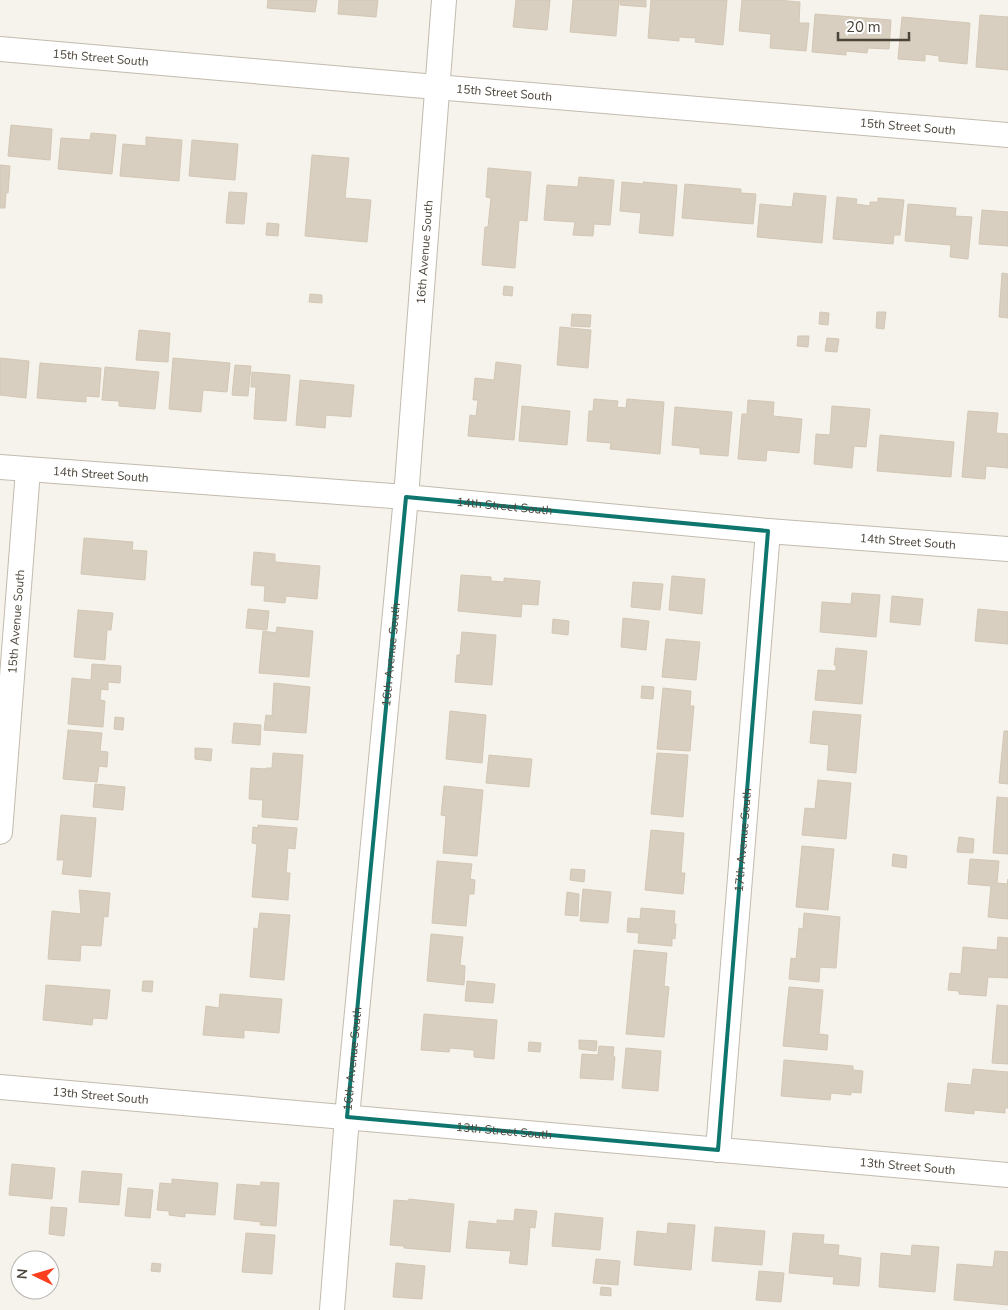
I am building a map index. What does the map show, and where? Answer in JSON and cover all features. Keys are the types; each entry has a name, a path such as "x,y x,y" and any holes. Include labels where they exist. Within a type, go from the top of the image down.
{"street":[{"name":"16th Avenue South","path":"332,1310 347,1117 406,497 444,0"},
{"name":"15th Street South","path":"0,49 436,88 1008,135"},
{"name":"14th Street South","path":"0,468 406,497 768,531 1008,549"},
{"name":"15th Avenue South","path":"0,832 28,470"},
{"name":"17th Avenue South","path":"718,1150 768,531"},
{"name":"13th Street South","path":"0,1087 1008,1175"}],"highlighted area":[{"path":"406,497 768,531 718,1150 347,1117"}],"building":[{"path":"268,0 317,0 315,12 267,8"},
{"path":"339,0 378,0 376,17 338,14"},
{"path":"516,0 550,0 547,30 513,27"},
{"path":"573,0 619,0 616,36 570,32"},
{"path":"620,0 646,0 646,7 620,5"},
{"path":"651,0 727,0 723,45 695,42 696,38 679,37 679,41 648,38"},
{"path":"742,0 800,2 799,23 809,23 806,51 770,48 771,34 739,31"},
{"path":"815,14 891,20 889,49 868,48 867,53 846,51 846,55 812,52"},
{"path":"980,15 1008,17 1008,70 976,67"},
{"path":"902,17 970,23 967,64 939,61 939,56 925,54 925,61 898,59"},
{"path":"11,125 52,129 50,160 8,156"},
{"path":"91,133 116,135 112,174 58,169 61,138 90,140"},
{"path":"146,137 182,140 179,181 120,176 123,144 146,146"},
{"path":"192,140 238,144 235,180 189,176"},
{"path":"312,155 349,158 345,198 371,200 367,242 305,236"},
{"path":"0,165 10,166 5,208 0,208"},
{"path":"488,168 531,172 527,221 519,220 515,268 482,265 485,227 488,227 491,198 486,197"},
{"path":"579,177 614,180 610,225 594,224 593,236 573,235 575,222 544,220 547,185 578,187"},
{"path":"622,182 677,185 673,236 639,233 641,213 620,211"},
{"path":"685,184 741,189 741,193 756,194 753,224 682,218"},
{"path":"229,192 247,193 244,224 226,223"},
{"path":"794,193 826,196 822,243 757,237 760,204 792,207"},
{"path":"837,197 857,199 856,204 870,206 870,202 878,202 878,198 904,200 900,235 894,235 893,244 833,239"},
{"path":"908,204 956,208 955,216 972,217 968,259 950,257 951,245 905,241"},
{"path":"982,210 1008,212 1008,246 979,244"},
{"path":"267,223 279,224 278,236 266,235"},
{"path":"1002,273 1008,274 1008,318 999,317"},
{"path":"504,286 513,287 512,296 503,295"},
{"path":"310,294 322,295 322,303 309,302"},
{"path":"820,312 829,313 828,325 819,324"},
{"path":"877,312 886,312 884,329 876,328"},
{"path":"572,314 591,315 590,327 571,326"},
{"path":"560,327 591,330 588,368 557,365"},
{"path":"139,330 170,333 168,362 136,360"},
{"path":"798,336 809,336 808,347 797,346"},
{"path":"827,338 839,339 837,352 825,351"},
{"path":"0,358 29,361 26,398 0,395"},
{"path":"173,358 230,363 227,392 203,390 201,412 169,409"},
{"path":"496,362 521,365 514,440 468,436 470,415 476,416 478,400 473,400 475,378 494,380"},
{"path":"40,363 101,368 99,397 86,396 86,402 37,398"},
{"path":"235,365 251,366 248,396 232,395"},
{"path":"105,367 159,372 155,409 119,406 119,401 102,400"},
{"path":"252,372 290,375 286,421 254,419 256,387 251,387"},
{"path":"300,380 354,385 351,417 326,415 325,428 296,425"},
{"path":"594,399 618,401 617,407 626,408 627,399 664,402 660,454 610,449 611,443 587,441 589,411 593,411"},
{"path":"748,400 774,402 773,416 802,419 799,453 767,450 766,461 738,459 742,414 747,414"},
{"path":"522,406 570,411 567,445 519,441"},
{"path":"832,406 870,409 866,447 854,446 852,468 814,464 816,434 830,435"},
{"path":"675,407 732,412 728,456 700,454 700,448 672,445"},
{"path":"968,411 998,413 996,433 1008,434 1008,468 986,466 985,479 962,477"},
{"path":"880,435 954,442 951,477 877,471"},
{"path":"84,538 133,542 132,550 147,551 145,580 81,574"},
{"path":"254,552 275,554 275,562 320,566 317,599 286,596 285,603 264,601 265,586 251,585"},
{"path":"461,575 491,577 491,581 504,582 504,578 540,581 538,605 522,604 521,617 458,611"},
{"path":"672,576 705,579 702,614 669,610"},
{"path":"633,582 663,584 660,610 631,607"},
{"path":"852,593 880,595 876,637 820,632 822,602 851,604"},
{"path":"892,596 923,599 920,625 890,622"},
{"path":"248,609 269,611 267,630 246,628"},
{"path":"978,609 1008,612 1008,644 975,641"},
{"path":"78,610 113,613 111,630 107,630 105,660 74,657"},
{"path":"623,618 649,621 646,650 621,647"},
{"path":"553,619 569,621 568,635 552,633"},
{"path":"277,627 313,631 309,677 259,673 263,631 276,633"},
{"path":"462,632 496,635 492,685 455,682 457,655 460,655"},
{"path":"666,639 700,642 696,680 662,677"},
{"path":"836,648 867,651 862,704 815,700 818,670 836,671 836,665 834,665"},
{"path":"92,664 121,666 120,683 108,682 108,690 101,689 100,700 105,701 103,727 68,724 72,678 91,680"},
{"path":"274,683 310,687 306,733 264,730 266,715 272,716"},
{"path":"642,686 654,687 653,699 641,698"},
{"path":"663,688 691,691 690,706 694,706 690,751 657,749"},
{"path":"450,711 486,715 482,763 446,759"},
{"path":"813,711 861,715 856,773 827,770 829,745 810,743"},
{"path":"115,717 124,718 123,730 114,729"},
{"path":"234,723 261,725 260,745 232,743"},
{"path":"68,730 102,733 100,751 108,752 107,767 99,766 97,782 63,779"},
{"path":"1004,731 1008,731 1008,784 999,783"},
{"path":"195,748 212,749 211,761 195,759"},
{"path":"273,753 303,755 298,820 262,817 263,800 249,799 251,768 272,768"},
{"path":"657,753 688,755 683,817 651,814"},
{"path":"489,755 532,759 529,787 486,783"},
{"path":"818,780 851,783 846,839 802,835 805,808 815,809"},
{"path":"95,784 125,787 123,810 93,807"},
{"path":"444,786 483,790 477,856 443,853 446,816 441,815"},
{"path":"997,797 1008,798 1008,854 993,853"},
{"path":"61,815 96,818 91,877 62,874 64,860 57,860"},
{"path":"258,825 297,828 295,849 288,848 286,873 290,873 288,900 252,897 257,844 252,843 253,827 258,828"},
{"path":"651,830 684,833 681,873 685,873 683,894 645,890"},
{"path":"959,837 974,839 973,853 957,852"},
{"path":"802,846 834,849 828,910 796,907"},
{"path":"893,854 907,856 906,868 892,866"},
{"path":"970,859 999,861 997,883 1007,884 1008,879 1008,919 988,917 991,886 968,884"},
{"path":"437,861 472,864 470,879 475,880 474,894 469,894 466,926 432,923"},
{"path":"571,869 585,870 584,882 570,880"},
{"path":"583,889 611,892 608,923 580,921"},
{"path":"79,890 110,893 108,917 104,916 101,946 81,945 80,961 48,959 52,911 81,914"},
{"path":"567,892 579,894 578,916 565,915"},
{"path":"641,908 675,911 675,939 672,938 672,946 638,943 639,933 627,932 628,918 640,919"},
{"path":"260,913 290,915 284,980 250,977 254,928 258,929"},
{"path":"804,913 840,917 836,968 820,967 819,982 789,979 791,958 796,959 799,928 803,929"},
{"path":"431,934 463,937 460,965 465,966 464,985 427,981"},
{"path":"998,937 1008,938 1008,978 988,977 986,996 959,994 959,991 948,990 950,973 961,974 963,947 997,950"},
{"path":"634,950 667,953 664,986 669,987 664,1037 626,1034"},
{"path":"143,981 153,981 152,992 142,991"},
{"path":"467,981 495,984 493,1003 465,1001"},
{"path":"46,985 110,990 107,1019 93,1018 92,1025 43,1020"},
{"path":"789,987 823,990 819,1034 828,1035 827,1050 783,1046"},
{"path":"220,994 282,999 279,1033 244,1030 244,1038 203,1035 206,1006 219,1008"},
{"path":"997,1005 1008,1006 1008,1064 992,1063"},
{"path":"424,1014 497,1020 494,1059 474,1057 474,1050 450,1048 449,1052 421,1050"},
{"path":"579,1040 597,1041 596,1051 579,1049"},
{"path":"529,1042 541,1043 540,1052 528,1051"},
{"path":"599,1046 614,1047 613,1080 580,1078 582,1054 598,1055"},
{"path":"626,1048 661,1051 658,1091 622,1088"},
{"path":"784,1060 853,1066 853,1070 863,1071 861,1093 851,1092 851,1095 831,1093 830,1100 781,1096"},
{"path":"973,1069 1008,1072 1008,1108 1005,1108 1005,1113 974,1110 974,1114 945,1111 948,1083 971,1085"},
{"path":"12,1164 55,1168 52,1199 9,1195"},
{"path":"82,1171 122,1174 119,1205 79,1202"},
{"path":"172,1179 218,1183 215,1215 185,1213 185,1217 169,1215 169,1211 157,1210 160,1183 172,1184"},
{"path":"261,1182 279,1183 276,1226 260,1225 261,1222 234,1219 237,1184 260,1186"},
{"path":"128,1188 153,1190 150,1218 125,1216"},
{"path":"409,1199 454,1204 450,1252 390,1245 394,1200 408,1201"},
{"path":"51,1207 67,1208 64,1236 49,1234"},
{"path":"515,1209 537,1211 535,1228 530,1227 527,1265 509,1263 511,1251 466,1248 469,1221 497,1224 497,1220 514,1221"},
{"path":"555,1213 603,1218 600,1250 552,1246"},
{"path":"668,1223 695,1225 691,1270 634,1265 637,1231 667,1234"},
{"path":"715,1227 765,1231 762,1265 712,1261"},
{"path":"246,1233 275,1235 272,1274 242,1272"},
{"path":"793,1233 824,1235 823,1244 839,1245 838,1255 861,1258 859,1286 833,1284 834,1277 789,1273"},
{"path":"912,1245 939,1247 935,1292 879,1287 881,1253 911,1256"},
{"path":"995,1251 1008,1252 1008,1305 954,1300 957,1264 993,1267"},
{"path":"596,1259 620,1261 618,1285 593,1283"},
{"path":"152,1263 161,1264 160,1272 151,1271"},
{"path":"396,1263 425,1266 422,1299 393,1297"},
{"path":"759,1271 784,1273 781,1302 756,1300"},
{"path":"601,1287 611,1288 611,1296 600,1295"}]}
